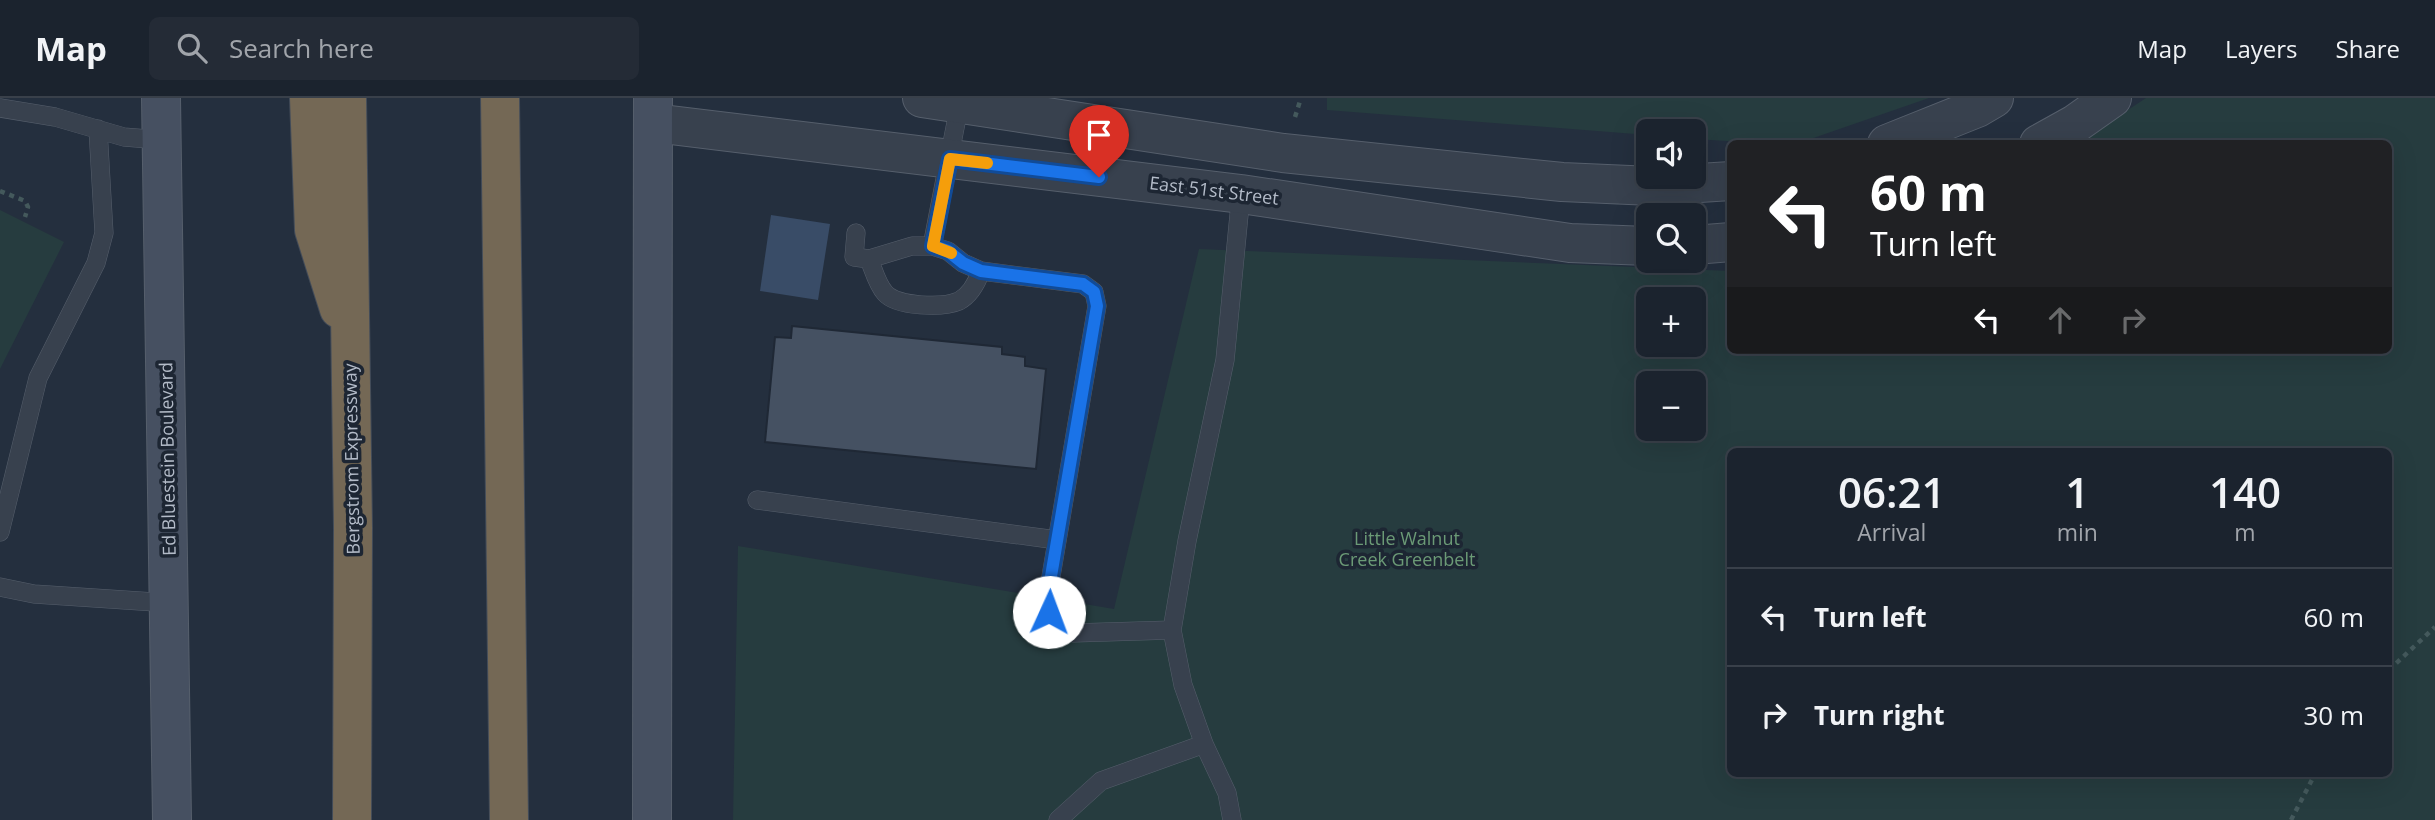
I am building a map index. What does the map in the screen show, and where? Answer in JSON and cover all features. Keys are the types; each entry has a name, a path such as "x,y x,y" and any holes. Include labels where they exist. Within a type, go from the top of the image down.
{"highway":[{"path":"309,98 314,230 351,346"},
{"name":"Bergstrom Expressway","path":"347,98 351,346 352,820"},
{"path":"500,98 509,820"}],"main road":[{"name":"Ed Bluestein Boulevard","path":"160,98 172,820"},
{"path":"652,820 654,111"}],"street":[{"path":"905,153 910,98"},
{"path":"922,98 960,101 1283,153 1562,181 1652,186 1727,181"},
{"path":"1897,140 1977,108 1994,98"},
{"path":"2046,140 2112,98"},
{"name":"East 51st Street","path":"654,111 905,153 1241,194 1570,243 1636,246"},
{"path":"1241,194 1283,153"},
{"path":"1706,244 1727,242"}],"lane":[{"path":"933,246 960,101"},
{"path":"0,108 55,117 124,137 161,140"},
{"path":"0,533 38,379 96,263 104,233 97,129"},
{"path":"1233,820 1227,793 1204,744 1183,685 1172,630 1187,541 1226,360 1241,194"},
{"path":"856,233 854,257 869,259 912,246 933,246 948,251 963,263 981,271 1083,284 1094,292 1097,306 1048,594 1049,612 1059,626 1073,633 1172,630"},
{"path":"869,259 878,283 896,302 939,305 960,300 977,283 981,271"},
{"path":"757,500 1057,540"},
{"path":"0,587 34,594 170,603"},
{"path":"1058,820 1101,781 1204,744"}],"path":[{"path":"0,191 25,201 28,207 25,217"},
{"path":"2392,667 2435,627"},
{"path":"2291,820 2313,777"}],"green space":[{"path":"1327,98 1929,98 1808,140 1706,140 1706,119 1636,119 1636,134 1327,110"},
{"name":"Little Walnut Creek Greenbelt","path":"2146,98 2435,98 2435,820 733,820 738,546 1114,609 1199,249 1636,267 1636,273 1727,271 1727,354 2392,354 2392,140 2083,140"},
{"path":"0,210 64,242 0,369"}],"water":[{"path":"771,215 830,224 818,300 760,291"}],"building":[{"path":"792,326 1002,347 1002,354 1025,357 1025,366 1046,369 1036,469 765,442 775,337 791,338"}],"slow traffic":[{"path":"951,253 933,246 950,159 987,163"}],"route":[{"path":"1049,612 1048,594 1097,306 1094,292 1083,284 981,271 963,263 948,251 933,246 950,159 1099,177"}]}
